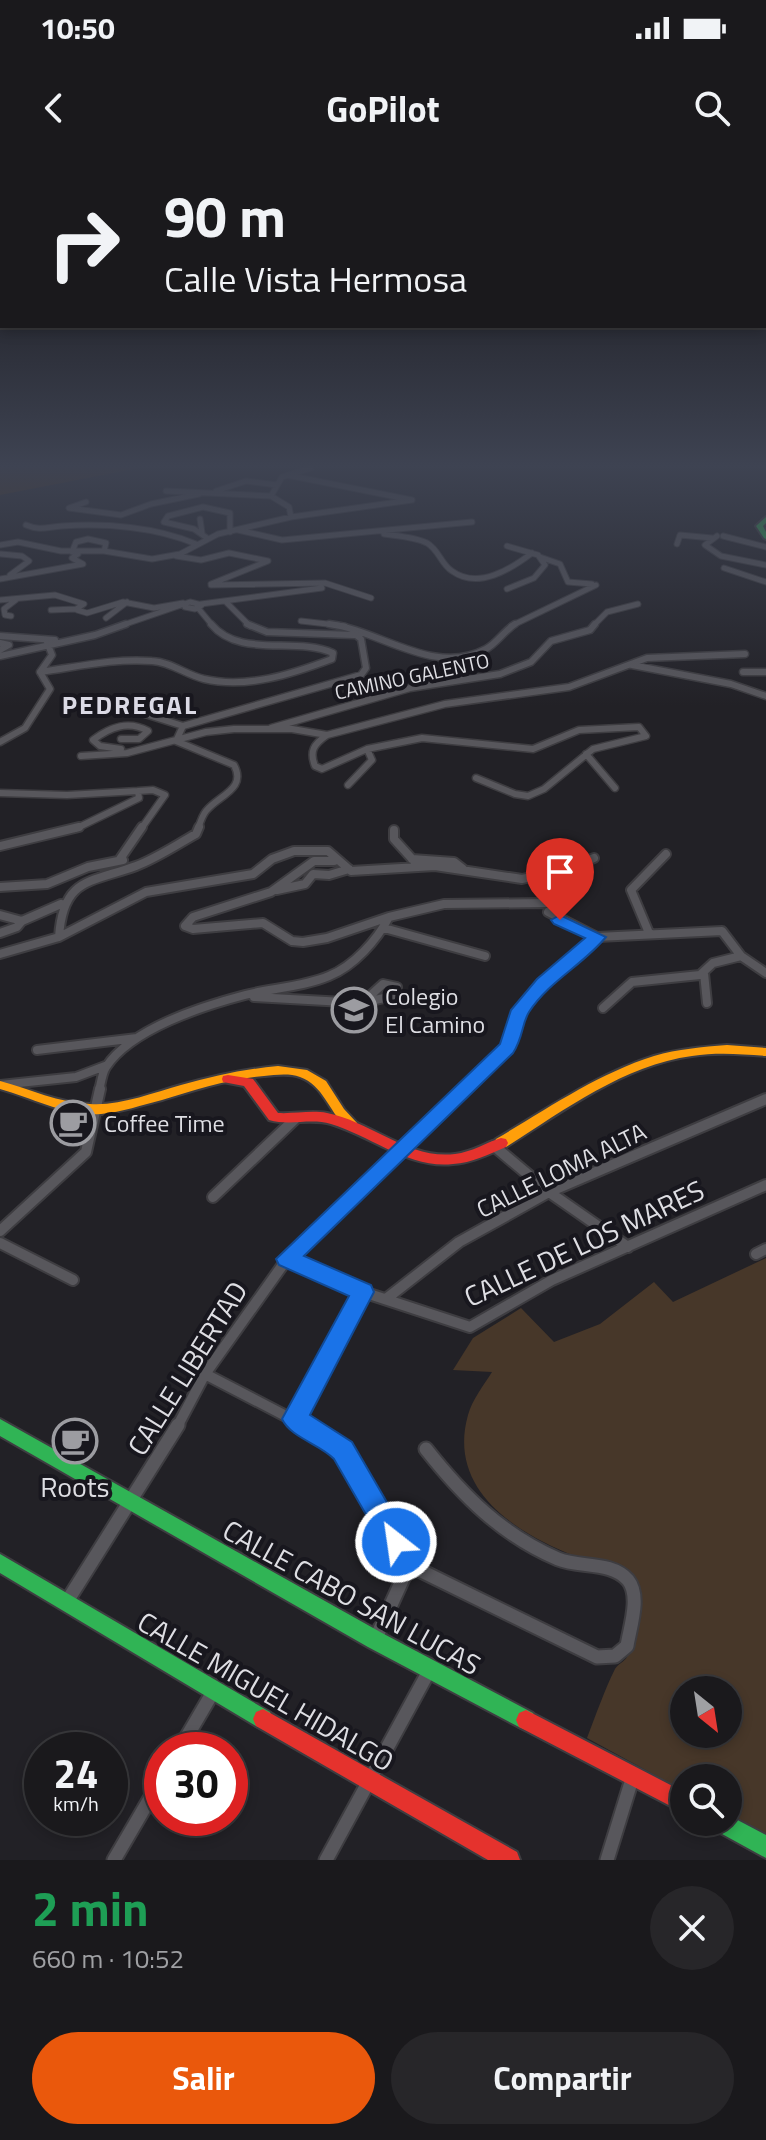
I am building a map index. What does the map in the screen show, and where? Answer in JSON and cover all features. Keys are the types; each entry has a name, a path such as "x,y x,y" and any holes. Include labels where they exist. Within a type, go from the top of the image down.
{"street":[{"path":"47,547 72,552 104,551 146,558 174,556 201,560 229,553 268,561 210,583 214,586 325,583 371,598"},
{"path":"72,552 74,547"},
{"path":"174,556 190,547"},
{"path":"431,547 444,558 451,571 471,578 486,578 514,567 532,553"},
{"path":"301,621 327,622 419,654 448,657 474,655 494,644 511,626 551,610 576,593 596,585 568,582 560,564 512,547"},
{"path":"707,547 712,552 766,565"},
{"path":"1,578 83,564 72,557 81,552"},
{"path":"1,554 22,556 29,561 1,578"},
{"path":"507,589 542,571 545,565 540,557"},
{"path":"724,568 766,582"},
{"path":"51,610 76,609 87,613 127,602 154,608 200,606 330,587"},
{"path":"0,600 21,596 61,596 83,603 76,609"},
{"path":"11,616 5,615 4,609 21,596"},
{"path":"106,618 127,602"},
{"path":"227,603 237,619 252,630 338,632 367,636"},
{"name":"CAMINO GALENTO","path":"270,728 367,698 500,674 531,662 547,643 590,630 607,612 638,604"},
{"path":"0,653 95,635 186,605"},
{"path":"40,672 138,659 173,664 208,681 251,681 332,659 333,653 312,645 257,645 224,636 200,606"},
{"path":"126,708 183,726 361,675 366,668 364,652 356,635"},
{"path":"0,636 46,642"},
{"path":"40,672 52,655 46,642"},
{"path":"0,643 9,645 0,653"},
{"path":"476,778 497,783 516,796 532,796 586,754 605,745 642,740 644,731 631,725 588,729 533,749 433,737 367,749 327,768 315,766 311,756 315,743 327,735 428,708 560,689 656,657 745,654"},
{"path":"631,665 744,687 766,696"},
{"path":"0,742 25,728 50,689 40,672"},
{"path":"743,672 766,672"},
{"path":"121,739 139,739 148,731 139,726 124,725 93,740 106,748 142,750"},
{"path":"176,741 183,726"},
{"path":"81,756 142,750 215,730 270,728 327,735"},
{"path":"0,933 61,904 83,883 102,873 135,866 196,834 205,812 237,785 239,774 234,765 176,741"},
{"path":"348,785 372,760 367,749"},
{"path":"586,754 615,788"},
{"path":"0,793 67,795 153,790 165,795 120,859 47,884 0,887"},
{"path":"0,846 76,829 139,798 138,791"},
{"path":"394,830 394,839 414,862"},
{"path":"0,954 59,937 146,892 189,882 253,874 283,854 328,851 349,869"},
{"path":"649,933 631,890 666,854"},
{"path":"594,858 568,869 522,879 414,862 378,872 349,869 329,875 313,874 305,884 272,891 193,917 185,922 185,926 193,929 263,923 292,941 303,942 444,904 548,908 597,937 722,931 741,956 766,973"},
{"path":"120,859 135,866"},
{"path":"272,891 300,865 327,859 337,861"},
{"path":"59,937 61,904"},
{"path":"0,915 22,921"},
{"path":"0,1085 76,1077 106,1066 142,1037 180,1016 244,995 331,976 377,940 389,917"},
{"path":"384,928 485,956"},
{"name":"CALLE LIBERTAD","path":"66,1603 172,1437 205,1374 287,1259 507,1049 514,1037 517,1014 543,983 597,937"},
{"path":"603,1008 632,982 704,973 713,963 741,956"},
{"path":"704,973 707,1003"},
{"path":"299,984 309,1002"},
{"path":"244,995 309,1002 362,1003"},
{"path":"37,1050 142,1037"},
{"path":"228,1079 248,1082 274,1117 325,1117 355,1127 401,1150 452,1163 494,1146 660,1055 690,1046 716,1044 766,1052"},
{"path":"0,1231 86,1152 106,1066"},
{"path":"0,1085 96,1110 228,1079 274,1072 312,1077 327,1091 335,1110 355,1127"},
{"name":"CALLE LOMA ALTA","path":"386,1299 459,1242 549,1192 766,1099"},
{"path":"213,1197 295,1119"},
{"path":"494,1146 549,1192 628,1247"},
{"name":"CALLE DE LOS MARES","path":"287,1259 363,1292 475,1327 552,1280 766,1185"},
{"path":"0,1243 73,1280"},
{"path":"295,1419 363,1292"},
{"path":"205,1374 335,1442 409,1565 597,1657 615,1656 627,1646 635,1592 626,1578 601,1564 562,1561 491,1522 462,1496 426,1449"},
{"name":"CALLE CABO SAN LUCAS","path":"0,1427 375,1640 670,1795"},
{"name":"CALLE MIGUEL HIDALGO","path":"0,1563 214,1692 371,1778 509,1860"},
{"path":"375,1640 409,1565"},
{"path":"326,1860 431,1668"},
{"path":"190,1732 214,1692"},
{"path":"607,1860 634,1775"},
{"path":"114,1860 144,1809"},
{"path":"742,1834 766,1847"}],"shaded area":[{"path":"766,1258 766,1835 742,1822 742,1764 670,1764 670,1783 587,1738 615,1669 626,1659 637,1634 642,1598 637,1581 622,1569 575,1556 530,1535 509,1521 491,1505 467,1465 464,1441 468,1415 492,1372 453,1370 473,1338 521,1308 554,1342 600,1324 654,1282 673,1302"}],"traffic: fast":[{"path":"0,1427 375,1640 526,1720"},
{"path":"0,1563 263,1719"},
{"path":"742,1834 766,1847"}],"traffic: slow":[{"path":"501,1143 595,1086 658,1059 727,1049 766,1052"},
{"path":"0,1085 63,1104 101,1109 216,1080 278,1070 303,1073 321,1084 350,1123"}],"traffic: jam":[{"path":"228,1079 248,1082 274,1117 329,1118 432,1159 475,1155 501,1143"},
{"path":"263,1719 509,1860"},
{"path":"526,1720 670,1796"}],"place":[{"name":"Colegio El Camino","path":"354,1010"},
{"name":"Coffee Time","path":"73,1123"},
{"name":"Roots","path":"75,1441"}],"district":[{"name":"PEDREGAL","path":"130,704"}],"route":[{"path":"396,1542 343,1451 335,1442 295,1419 363,1292 287,1259 507,1049 514,1037 517,1014 543,983 597,937 560,920"}]}
